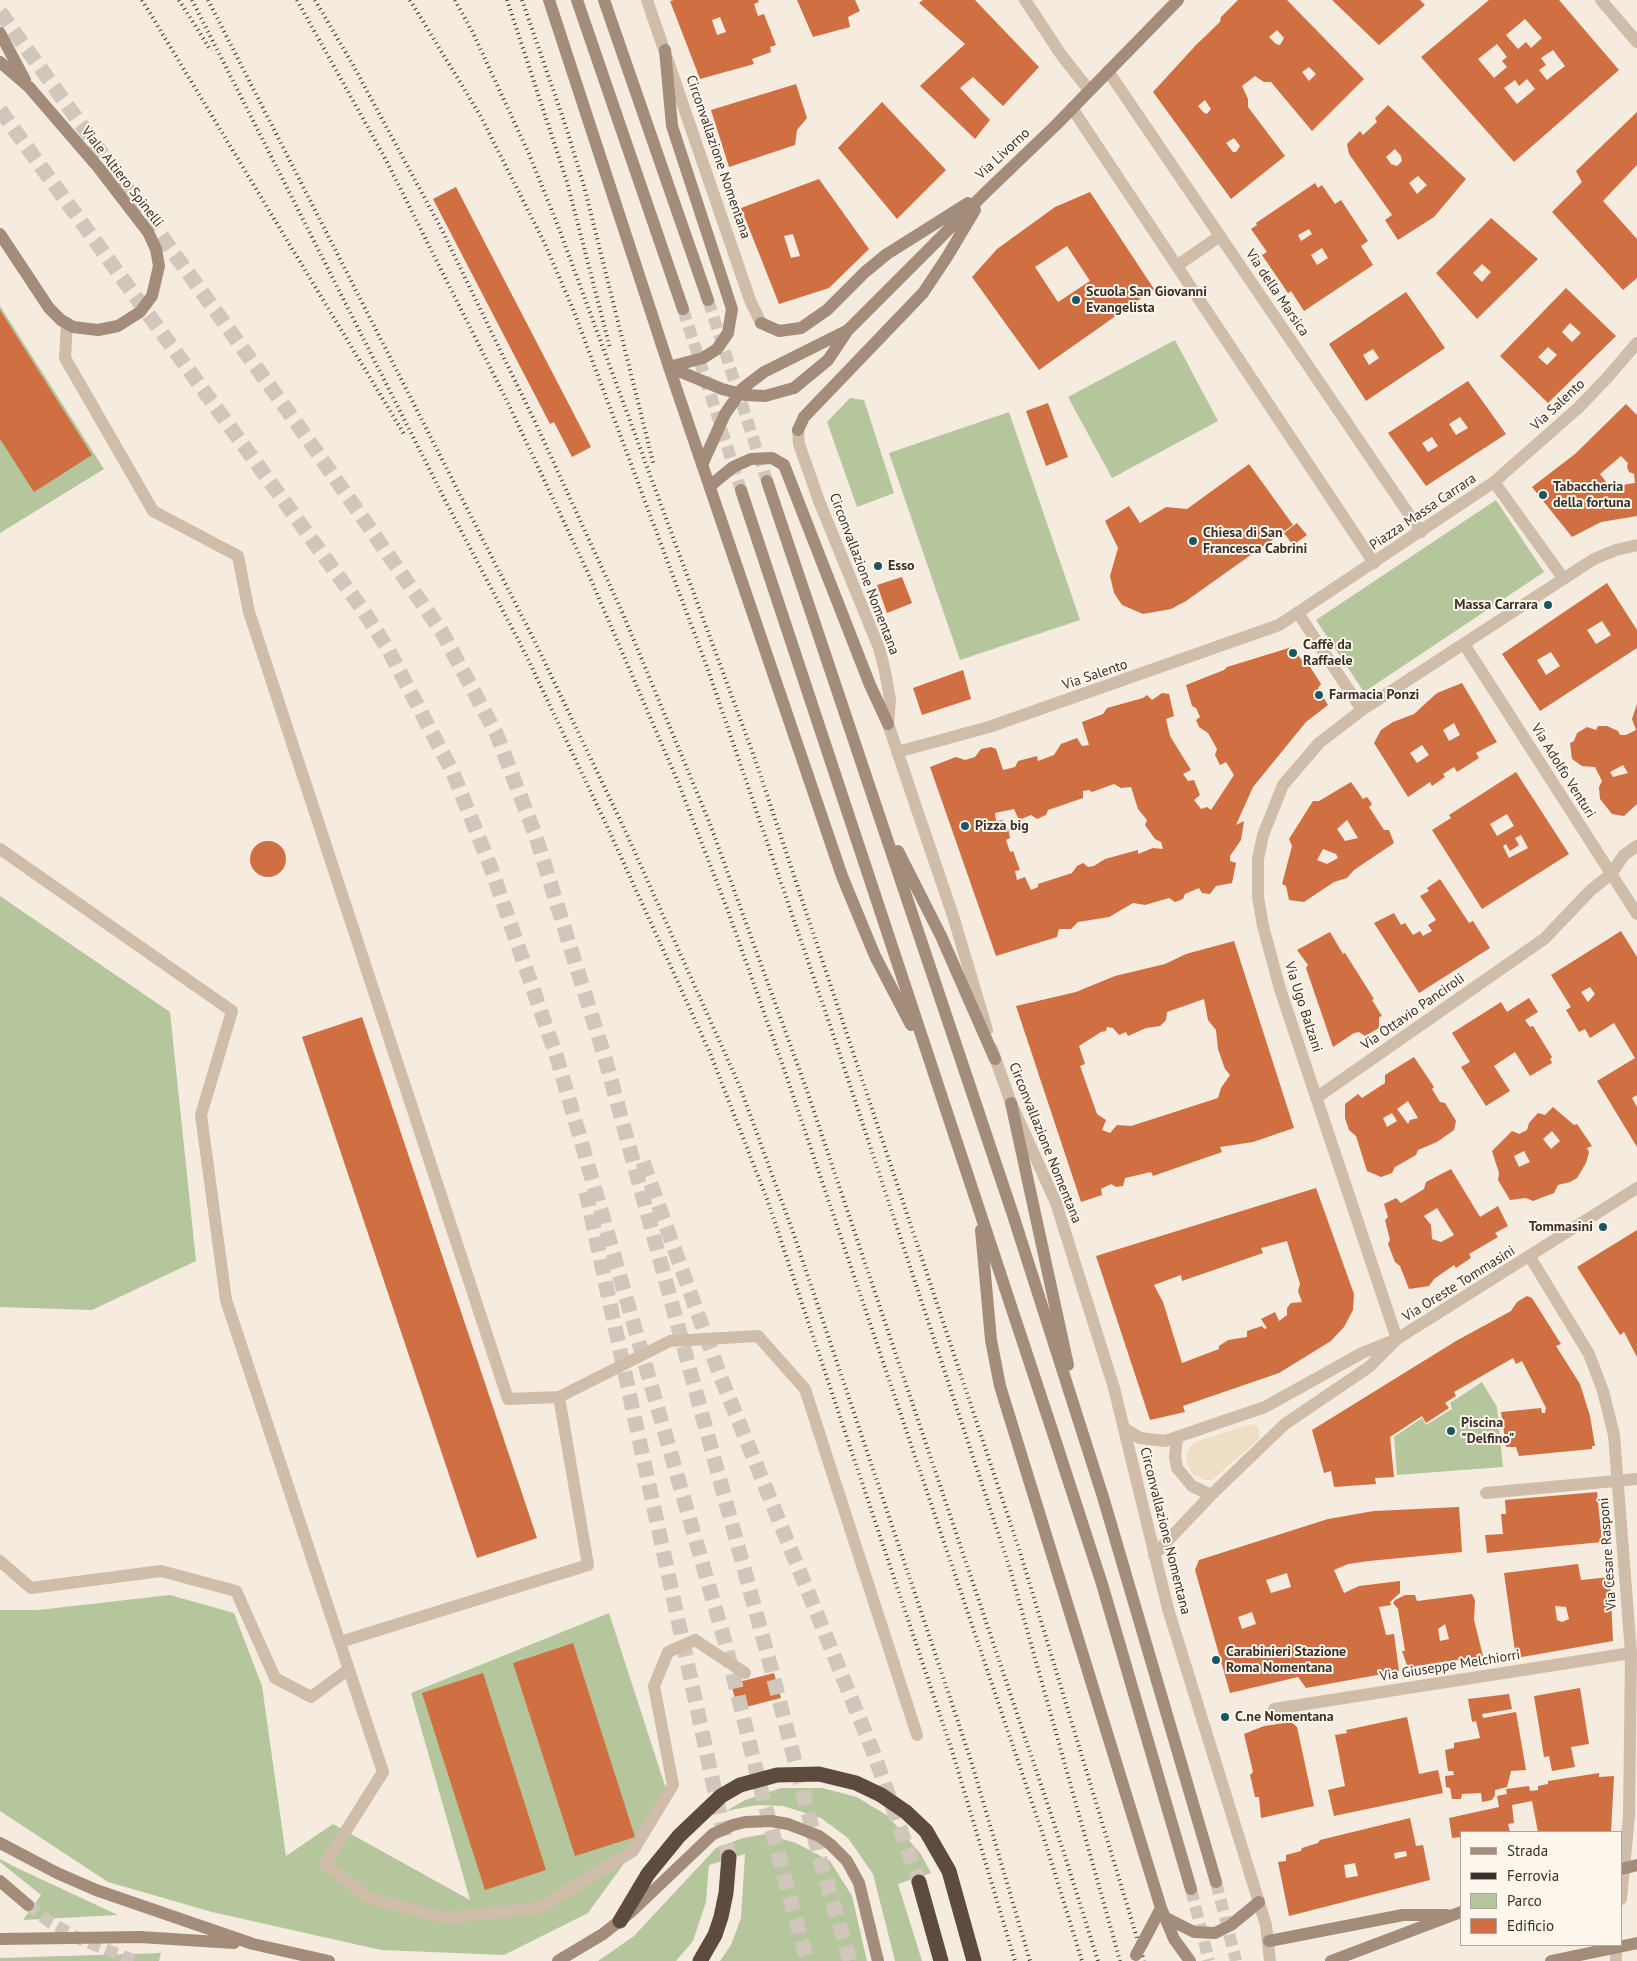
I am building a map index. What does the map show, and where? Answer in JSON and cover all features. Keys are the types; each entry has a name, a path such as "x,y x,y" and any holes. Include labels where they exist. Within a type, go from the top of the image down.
{"highway":[{"path":"620,1921 648,1874 679,1836 721,1796 740,1785 777,1775 819,1774 856,1783 881,1795 906,1812 926,1831 948,1871 974,1961"},
{"path":"700,1961 715,1935 721,1917 729,1857"},
{"path":"919,1882 941,1961"}],"street":[{"path":"549,0 669,367 842,876 882,971 926,1051"},
{"path":"577,0 683,309"},
{"path":"604,0 708,300"},
{"name":"Circonvallazione Nomentana","path":"647,0 750,300 761,323 779,331 801,328 827,310 864,272 887,254 984,193"},
{"path":"1025,0 1062,56 1089,90"},
{"name":"Via Livorno","path":"848,330 1178,0"},
{"path":"1601,0 1637,42"},
{"name":"Viale Altiero Spinelli","path":"0,32 29,87"},
{"path":"665,50 672,126 732,309 728,333 717,349 703,358 669,367"},
{"name":"Viale Altiero Spinelli","path":"0,62 29,87 115,189 148,232 158,254 159,266 155,290 149,302 136,316 125,323 107,329 81,328 67,323 49,308 0,234"},
{"name":"Via della Marsica","path":"1108,71 1421,532"},
{"path":"1072,108 1374,564"},
{"name":"Circonvallazione Nomentana","path":"984,193 947,258 923,294 804,417 798,430 799,444 883,660 890,699 888,724 954,919 995,1059 1011,1103 1056,1202 1125,1429 1154,1555 1208,1740 1259,1902 1269,1941 1270,1961"},
{"path":"1178,266 1220,236"},
{"path":"67,323 65,358 153,511 238,556 248,612 508,1399 559,1397 670,1341 758,1336 805,1389 917,1735"},
{"path":"669,367 737,394 765,396 794,388 828,360 848,330"},
{"path":"702,465 720,424 737,394 764,372 848,330"},
{"name":"Via Salento","path":"1494,482 1578,408 1637,343"},
{"path":"710,486 733,467 751,459 772,458 784,465 870,685 888,724"},
{"path":"767,481 1010,1208 1085,1443 1216,1882"},
{"name":"Piazza Massa Carrara","path":"1298,613 1494,482 1563,578"},
{"path":"741,490 979,1215 1018,1323 1102,1584 1191,1889"},
{"path":"1298,613 1362,710 1563,578 1602,555 1637,545"},
{"name":"Via Salento","path":"897,752 989,727 1090,693 1280,625 1298,613"},
{"name":"Via Adolfo Venturi","path":"1464,644 1637,914"},
{"name":"Via Ugo Balzani","path":"1362,710 1319,743 1283,785 1266,823 1258,859 1258,897 1264,931 1280,989 1396,1339"},
{"path":"878,810 941,936 995,1059"},
{"name":"Via Ottavio Panciroli","path":"1316,1098 1528,952 1544,939 1590,890 1611,874 1624,855 1637,846"},
{"path":"0,849 232,1011 201,1115 226,1300 383,1772 326,1864 370,1898 445,1918 539,1908 633,1851 673,1784 654,1686 668,1652 695,1640 745,1673"},
{"path":"1011,1103 1085,1443"},
{"name":"Via Oreste Tommasini","path":"1125,1429 1140,1438 1165,1441 1275,1402 1362,1353 1396,1339 1530,1257 1637,1188"},
{"path":"979,1215 991,1340 1000,1386 1164,1913 1175,1942 1190,1961"},
{"name":"Via Cesare Rasponi","path":"1530,1257 1584,1345 1596,1369 1612,1422 1630,1653 1630,1807 1628,1867 1622,1894"},
{"name":"Via Oreste Tommasini","path":"1154,1555 1211,1495 1285,1424 1369,1367 1396,1339"},
{"path":"340,1642 588,1565 559,1397"},
{"path":"1177,1438 1175,1457 1177,1468 1192,1486 1211,1495"},
{"path":"1486,1493 1637,1479"},
{"path":"0,1561 31,1588 161,1571 236,1591 275,1678 311,1697 349,1670"},
{"name":"Via Giuseppe Melchiorri","path":"1274,1709 1630,1653"},
{"path":"558,1961 604,1934 620,1921 714,1834 745,1822 780,1822 819,1836 847,1861 859,1883 878,1961"},
{"path":"0,1843 57,1873 96,1890 254,1944 329,1961"},
{"path":"0,1882 28,1905"},
{"path":"1164,1913 1194,1932 1215,1933 1231,1925 1259,1902"},
{"path":"1331,1961 1394,1938 1447,1915 1460,1912"},
{"path":"1131,1961 1164,1913"},
{"path":"1269,1941 1403,1915 1447,1915"},
{"path":"0,1939 160,1937 254,1944"},
{"path":"1622,1945 1637,1943"},
{"path":"1551,1961 1616,1946 1616,1961"}],"green space":[{"path":"0,306 104,469 0,533"},
{"path":"1175,340 1218,421 1112,478 1068,397"},
{"path":"850,398 864,400 894,493 857,507 827,422"},
{"path":"1009,412 1080,620 960,660 889,453"},
{"path":"1496,500 1544,572 1364,692 1316,620"},
{"path":"0,896 170,1012 196,1261 92,1310 0,1307"},
{"name":"Piscina \"Delfino\"","path":"1482,1382 1497,1407 1503,1467 1397,1475 1394,1437 1422,1418 1426,1425 1452,1409 1450,1403"},
{"path":"170,1595 234,1613 262,1686 286,1856 333,1824 470,1900 411,1693 609,1613 668,1795 633,1851 588,1913 504,1955 381,1950 212,1912 108,1882 0,1811 0,1610 38,1610"},
{"path":"781,1788 822,1788 857,1797 888,1816 920,1853 931,1873 898,1884 922,1961 895,1961 873,1874 848,1838 821,1818 783,1806 757,1805 726,1811 745,1800"},
{"path":"765,1834 796,1843 830,1861 852,1896 867,1961 720,1961 731,1945 741,1918 745,1854 709,1865 706,1902 693,1941 676,1961 598,1961 634,1936 716,1848 743,1838"},
{"path":"0,1859 118,1915 23,1920 41,1895 0,1862"},
{"path":"161,1953 159,1961 0,1961 0,1958"}],"shaded area":[{"path":"1251,1424 1259,1427 1259,1439 1212,1480 1205,1480 1192,1474 1186,1458 1195,1442"}],"building":[{"path":"758,0 759,2 754,4 758,16 764,14 776,45 770,47 771,52 752,59 754,64 700,79 670,1","holes":["720,17 726,32 717,35 712,20"]},
{"path":"797,0 855,0 860,11 848,17 850,27 813,37"},
{"path":"923,0 975,0 1039,67 1003,106 973,77 960,88 990,120 975,139 920,86 965,44 919,3"},
{"path":"1238,0 1287,0 1364,79 1312,131 1271,82 1264,82 1255,76 1242,86 1248,99 1248,107 1285,156 1231,199 1153,92 1220,22 1221,17","holes":["1277,30 1284,38 1280,45 1276,44 1269,37","1309,67 1316,74 1309,81 1302,72","1205,100 1211,109 1207,114 1198,106","1234,138 1240,146 1236,152 1233,152 1226,143"]},
{"path":"1332,0 1420,0 1425,5 1379,45"},
{"path":"1489,0 1559,0 1619,70 1514,162 1421,57","holes":["1525,19 1542,38 1531,48 1526,42 1518,49 1506,35","1497,44 1507,57 1502,61 1507,67 1494,78 1478,59","1553,50 1565,66 1547,80 1539,70 1546,65 1541,58","1527,79 1535,89 1517,104 1504,88 1515,80 1519,86"]},
{"path":"796,84 807,118 797,130 795,145 729,167 711,110"},
{"path":"882,102 946,170 897,219 838,148"},
{"path":"1388,105 1466,179 1434,217 1398,240 1385,220 1392,215 1349,154 1347,144 1360,131 1363,135 1377,122 1375,118","holes":["1395,149 1401,156 1402,161 1397,166 1391,164 1386,157","1418,176 1427,185 1417,194 1409,183"]},
{"path":"1637,112 1637,165 1603,201 1637,239 1637,278 1623,290 1552,212 1582,182 1576,171"},
{"path":"819,179 869,249 829,288 779,304 741,208","holes":["793,234 800,256 791,258 784,236"]},
{"path":"1315,183 1318,188 1322,185 1335,204 1341,200 1368,241 1361,246 1373,265 1304,311 1291,291 1288,293 1262,255 1267,252 1251,229 1257,225 1256,223","holes":["1309,229 1312,234 1301,241 1298,235","1322,248 1328,258 1317,265 1311,255"]},
{"path":"456,187 591,447 572,457 554,422 550,424 433,199"},
{"name":"Scuola San Giovanni Evangelista","path":"1090,192 1154,289 1039,370 972,277 997,249 1055,207","holes":["1067,246 1090,281 1058,302 1035,267"]},
{"path":"1491,218 1538,259 1477,319 1436,273","holes":["1482,264 1491,272 1482,282 1473,273"]},
{"path":"1566,288 1616,336 1548,403 1500,356","holes":["1570,323 1581,333 1572,342 1562,332","1548,347 1557,355 1547,365 1538,357"]},
{"path":"1406,292 1445,348 1366,401 1329,344","holes":["1373,349 1379,358 1369,365 1363,355"]},
{"path":"0,310 92,455 34,492 0,439"},
{"path":"1468,381 1506,434 1426,486 1388,433","holes":["1460,417 1468,428 1456,435 1449,424","1432,437 1438,446 1428,452 1422,443"]},
{"path":"1048,403 1068,457 1046,466 1026,411"},
{"path":"1626,404 1637,415 1637,516 1601,522 1572,537 1532,487 1575,454","holes":["1621,456 1628,463 1627,467 1629,472 1634,474 1635,483 1610,487 1600,474"]},
{"name":"Chiesa di San Francesca Cabrini","path":"1249,464 1293,525 1186,601 1171,609 1143,614 1122,605 1114,593 1110,576 1118,548 1105,521 1129,506 1140,523 1166,507 1187,509"},
{"path":"1297,523 1307,535 1293,545 1284,533"},
{"path":"902,577 912,603 887,613 877,585"},
{"path":"1607,583 1637,630 1637,648 1540,711 1502,654","holes":["1602,621 1611,635 1596,644 1587,630","1551,652 1560,666 1546,675 1537,660"]},
{"path":"1292,647 1304,663 1307,662 1321,684 1318,688 1328,705 1306,722 1253,787 1236,825 1244,821 1241,840 1230,856 1230,861 1236,863 1232,883 1216,886 1210,894 1202,893 1199,888 1185,894 1183,899 1175,902 1169,898 1145,905 1133,903 1109,917 1078,922 1071,929 1059,929 1057,937 996,956 930,767 956,757 965,760 975,757 981,749 991,747 996,749 1003,770 1015,767 1018,761 1037,756 1038,761 1054,755 1061,744 1077,738 1082,746 1089,745 1082,722 1103,714 1107,708 1143,698 1147,695 1152,700 1162,693 1169,694 1174,716 1166,719 1170,736 1191,770 1183,774 1188,781 1194,780 1200,795 1194,800 1201,809 1207,807 1211,810 1234,775 1226,762 1220,765 1215,755 1217,749 1208,733 1199,727 1196,720 1200,717 1196,708 1192,706 1186,685 1224,670 1227,667","holes":["1114,784 1121,788 1131,787 1138,809 1147,820 1145,825 1155,839 1161,842 1163,849 1153,848 1138,854 1138,850 1105,859 1094,866 1088,867 1083,863 1077,866 1072,873 1038,884 1038,887 1031,890 1025,877 1017,880 1015,871 1020,870 1013,851 1010,852 1006,840 1010,838 1008,828 1005,828 1003,820 996,821 995,813 1014,809 1019,820 1031,815 1037,819 1046,815 1048,810 1083,798 1083,791 1089,790 1092,792"]},
{"path":"963,670 971,699 922,715 913,688"},
{"path":"1462,683 1497,742 1476,753 1479,758 1457,772 1454,767 1443,774 1445,777 1432,786 1430,782 1408,797 1374,743 1381,730 1393,722 1414,714 1437,693","holes":["1454,723 1460,735 1449,741 1443,730","1422,745 1429,755 1417,763 1410,753"]},
{"path":"1637,704 1637,804 1624,816 1612,814 1600,799 1599,787 1602,781 1595,767 1582,766 1572,759 1570,743 1574,741 1577,733 1587,727 1596,730 1598,726 1607,726 1618,731 1620,735 1626,735 1636,730 1632,719","holes":["1623,765 1628,773 1613,777 1610,772"]},
{"path":"1516,772 1569,854 1482,909 1432,830 1451,818 1449,815","holes":["1507,814 1514,826 1497,836 1490,824","1521,835 1528,848 1509,858 1503,846 1506,844 1510,851 1519,845 1515,838"]},
{"path":"1351,782 1363,799 1367,797 1372,804 1369,807 1384,830 1389,830 1394,843 1354,870 1347,878 1334,882 1304,902 1289,900 1286,886 1282,884 1292,846 1289,839 1313,801 1319,801","holes":["1347,820 1358,838 1345,841 1337,829","1323,849 1336,854 1338,858 1327,864 1317,860"]},
{"path":"268,841 275,842 281,846 285,852 285,866 281,872 275,876 268,877 261,876 255,872 251,866 250,859 251,852 255,846 261,842"},
{"path":"1440,879 1469,923 1473,921 1490,948 1419,993 1374,923 1394,913 1401,925 1405,923 1413,935 1420,931 1423,936 1432,931 1428,925 1436,920 1420,896 1429,891 1427,888"},
{"path":"1621,931 1637,957 1637,1095 1632,1098 1637,1107 1637,1147 1597,1081 1635,1058 1614,1023 1590,1038 1585,1029 1579,1032 1566,1010 1571,1007 1551,975","holes":["1590,987 1595,994 1588,1002 1581,992"]},
{"path":"1330,932 1374,999 1372,1000 1382,1016 1379,1017 1379,1028 1365,1036 1359,1032 1354,1033 1333,1047 1306,968 1308,965 1297,950"},
{"path":"1234,941 1294,1128 1253,1142 1220,1147 1222,1152 1153,1176 1151,1172 1125,1178 1123,1186 1116,1187 1111,1184 1101,1189 1102,1195 1081,1202 1016,1006 1076,992 1115,976 1165,964 1186,954","holes":["1204,999 1208,1020 1216,1030 1218,1049 1225,1069 1230,1075 1221,1088 1218,1098 1131,1126 1117,1125 1110,1133 1102,1130 1106,1120 1097,1114 1080,1066 1085,1064 1079,1046 1101,1032 1106,1031 1107,1027 1113,1028 1119,1035 1126,1032 1128,1036 1146,1028 1160,1026 1166,1020 1167,1012"]},
{"path":"1529,998 1538,1012 1525,1020 1530,1027 1533,1026 1552,1057 1550,1059 1552,1063 1530,1076 1515,1052 1494,1066 1510,1091 1486,1106 1461,1067 1470,1062 1452,1033 1501,1002 1507,1012"},
{"path":"362,1017 537,1538 477,1558 302,1037"},
{"path":"1414,1057 1434,1087 1432,1089 1440,1102 1445,1103 1456,1121 1454,1130 1437,1142 1418,1150 1416,1155 1395,1167 1392,1173 1381,1177 1367,1171 1356,1136 1349,1130 1345,1118 1345,1104 1358,1094 1362,1098 1385,1083 1385,1075","holes":["1408,1101 1418,1118 1410,1120 1408,1124 1397,1109","1392,1113 1397,1121 1387,1127 1383,1118"]},
{"path":"1553,1107 1574,1125 1577,1124 1592,1146 1587,1148 1589,1152 1586,1163 1577,1178 1558,1185 1554,1193 1533,1201 1526,1198 1510,1200 1498,1180 1499,1173 1492,1151 1512,1131 1519,1134 1527,1130 1529,1123 1538,1113 1545,1115","holes":["1552,1131 1560,1141 1551,1149 1543,1139","1524,1151 1530,1162 1519,1167 1514,1156"]},
{"path":"1451,1169 1480,1217 1498,1206 1508,1226 1495,1233 1498,1237 1469,1254 1471,1258 1456,1268 1454,1265 1434,1279 1429,1286 1409,1289 1400,1266 1395,1262 1388,1244 1390,1240 1385,1220 1388,1217 1384,1204 1396,1198 1401,1203 1424,1189 1426,1182","holes":["1437,1208 1454,1235 1441,1242 1432,1239 1431,1225 1424,1216"]},
{"path":"1316,1188 1354,1294 1353,1310 1344,1327 1331,1341 1279,1373 1183,1406 1185,1412 1150,1420 1096,1256","holes":["1287,1241 1300,1284 1298,1291 1302,1302 1291,1303 1287,1308 1287,1315 1279,1321 1275,1312 1261,1319 1267,1328 1264,1329 1262,1326 1247,1331 1247,1337 1228,1340 1219,1346 1219,1349 1182,1363 1163,1302 1154,1285 1181,1275 1182,1281 1263,1253 1261,1248"]},
{"path":"1637,1230 1637,1357 1624,1332 1620,1335 1577,1267"},
{"path":"1527,1296 1532,1298 1561,1344 1556,1346 1580,1384 1590,1416 1595,1446 1592,1446 1592,1449 1519,1456 1516,1447 1506,1447 1501,1412 1541,1408 1542,1413 1545,1413 1546,1408 1522,1361 1516,1364 1513,1358 1454,1392 1456,1396 1445,1403 1449,1408 1426,1423 1422,1416 1390,1437 1394,1477 1375,1478 1376,1484 1334,1487 1331,1471 1324,1473 1312,1430 1456,1341 1511,1311 1517,1302"},
{"path":"1597,1492 1602,1542 1487,1553 1485,1535 1503,1534 1501,1514 1506,1514 1505,1500"},
{"path":"1459,1507 1462,1552 1369,1561 1348,1564 1334,1570 1344,1593 1359,1586 1400,1581 1400,1593 1390,1602 1391,1605 1379,1607 1386,1635 1394,1634 1399,1671 1306,1688 1298,1677 1230,1693 1195,1570 1199,1560 1328,1519 1374,1511","holes":["1287,1573 1291,1587 1271,1593 1266,1580","1252,1612 1256,1624 1242,1629 1238,1617"]},
{"path":"1578,1564 1581,1580 1610,1577 1613,1641 1516,1658 1504,1573","holes":["1555,1606 1566,1607 1569,1619 1562,1622 1557,1620"]},
{"path":"1472,1594 1475,1600 1474,1620 1483,1656 1416,1666 1414,1670 1409,1671 1402,1651 1405,1651 1398,1609 1393,1603 1405,1595 1415,1595 1417,1601","holes":["1445,1624 1449,1639 1440,1641 1438,1629"]},
{"path":"573,1643 635,1837 575,1856 513,1663"},
{"path":"483,1673 546,1870 485,1890 422,1693"},
{"path":"774,1673 781,1698 738,1709 731,1684"},
{"path":"1580,1688 1589,1744 1571,1747 1575,1767 1552,1771 1549,1756 1544,1757 1534,1696"},
{"path":"1509,1694 1512,1709 1482,1714 1483,1718 1516,1712 1526,1770 1511,1771 1507,1787 1495,1790 1492,1800 1482,1802 1481,1793 1462,1794 1461,1799 1452,1799 1450,1788 1446,1787 1445,1776 1454,1775 1453,1771 1448,1771 1445,1750 1454,1748 1454,1743 1480,1738 1476,1721 1472,1722 1468,1699"},
{"path":"1407,1717 1419,1774 1438,1770 1443,1793 1334,1816 1328,1790 1345,1786 1335,1735 1347,1733 1346,1730"},
{"path":"1291,1722 1297,1727 1314,1806 1261,1818 1259,1797 1255,1797 1250,1775 1253,1772 1244,1734 1264,1726"},
{"path":"1599,1773 1599,1777 1614,1776 1611,1831 1538,1831 1532,1801 1512,1805 1514,1823 1508,1824 1510,1831 1460,1831 1460,1837 1452,1838 1449,1818 1499,1807 1497,1796 1507,1794 1506,1789 1529,1786 1530,1791 1538,1790 1538,1786 1548,1784 1548,1781"},
{"path":"1410,1818 1416,1846 1423,1845 1430,1880 1289,1916 1278,1862 1286,1861 1286,1855 1301,1851 1302,1848 1318,1843 1320,1840","holes":["1406,1851 1407,1856 1395,1859 1394,1853","1355,1863 1358,1876 1346,1878 1344,1865"]}],"tunnel":[{"path":"0,12 300,428 442,632 496,733 535,834 605,1058 770,1664 820,1859 850,1961"},
{"path":"0,110 363,610 389,651 453,773 491,868 558,1061 725,1642 760,1786 807,1961"},
{"path":"708,300 767,481"},
{"path":"683,309 741,490"},
{"path":"643,1162 721,1378 874,1754 919,1882"},
{"path":"586,1192 729,1857"},
{"path":"1216,1882 1236,1961"},
{"path":"1191,1889 1209,1961"},
{"path":"28,1905 51,1923 82,1940 136,1961"}],"railway":[{"path":"142,0 404,434"},
{"path":"179,0 211,51"},
{"path":"192,0 445,500 525,653 606,824 710,1053 767,1199 953,1754 1015,1961"},
{"path":"208,0 535,642 623,826 740,1087 794,1235 972,1764 1030,1961"},
{"path":"297,0 386,160 506,399 588,573 678,782 728,911 785,1072 1043,1835 1082,1961"},
{"path":"315,0 353,65 443,232 536,424 623,614 710,824 806,1088 1063,1850 1098,1961"},
{"path":"410,0 480,115 544,242 573,309 707,667 834,1037 1010,1569 1120,1961"},
{"path":"455,0 473,33 529,154 558,226 755,759 1020,1552 1144,1961"},
{"path":"507,0 567,182 610,348"},
{"path":"522,0 566,127 584,186 654,466"}],"place":[{"name":"Scuola San Giovanni Evangelista","path":"1076,300"},
{"name":"Tabaccheria della fortuna","path":"1543,495"},
{"name":"Chiesa di San Francesca Cabrini","path":"1193,541"},
{"name":"Esso","path":"878,566"},
{"name":"Massa Carrara","path":"1548,605"},
{"name":"Caffè da Raffaele","path":"1293,653"},
{"name":"Farmacia Ponzi","path":"1319,695"},
{"name":"Pizza big","path":"965,826"},
{"name":"Tommasini","path":"1603,1227"},
{"name":"Piscina \"Delfino\"","path":"1451,1431"},
{"name":"Carabinieri Stazione Roma Nomentana","path":"1216,1660"},
{"name":"C.ne Nomentana","path":"1225,1717"}]}
